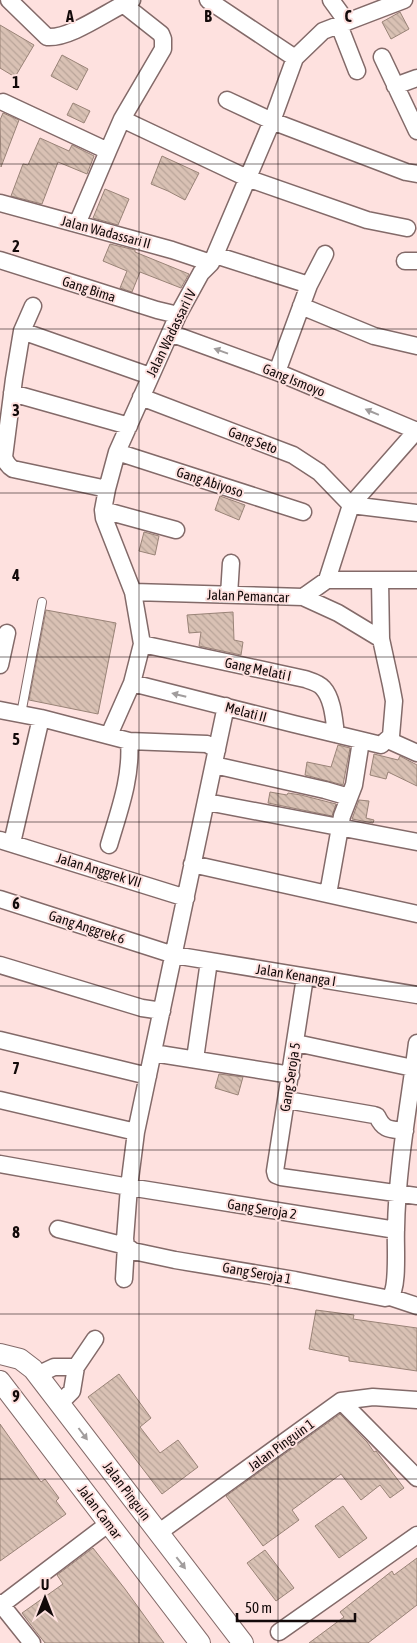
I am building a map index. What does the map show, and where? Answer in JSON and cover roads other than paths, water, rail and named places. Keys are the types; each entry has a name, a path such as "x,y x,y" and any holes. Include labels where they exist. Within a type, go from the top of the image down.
{"street":[{"path":"9,0 47,37 53,38 65,35 128,2 161,34 164,44 163,49 122,119 77,224"},
{"path":"208,0 295,58"},
{"path":"330,0 343,23 357,70"},
{"name":"Jalan Wadassari IV","path":"109,735 132,683 142,644 134,592 107,528 103,510 117,452 178,315 200,273 213,259 272,121 295,58 323,31 398,1"},
{"path":"382,57 417,132"},
{"path":"395,86 417,78"},
{"path":"227,100 272,121 406,172 417,174"},
{"path":"3,102 108,151"},
{"path":"122,119 248,178 368,220 407,228"},
{"name":"Jalan Wadassari II","path":"0,204 308,285"},
{"path":"277,372 308,285 325,254"},
{"name":"Gang Bima","path":"0,260 178,315"},
{"path":"33,306 22,331 12,393 5,462 14,469 107,489"},
{"path":"301,306 374,336 417,346"},
{"path":"22,331 150,376"},
{"name":"Gang Ismoyo","path":"170,333 277,372 417,430"},
{"path":"12,393 129,426"},
{"name":"Gang Seto","path":"140,397 293,455 319,472 351,505"},
{"path":"417,430 351,505 327,580 417,580"},
{"name":"Gang Abiyoso","path":"117,452 303,512"},
{"path":"351,505 417,513"},
{"path":"103,510 176,530"},
{"path":"229,595 230,563"},
{"name":"Jalan Pemancar","path":"134,592 303,598 327,580"},
{"path":"380,580 381,639 392,684 394,702 391,736 388,740 417,753"},
{"path":"303,598 338,613 381,639"},
{"path":"0,665 7,633"},
{"name":"Gang Melati I","path":"142,644 305,679 318,684 325,689 330,702 336,734"},
{"name":"Melati II","path":"132,683 361,741 381,745 388,740"},
{"path":"124,1279 126,1246 124,1243 136,1132 226,706"},
{"path":"0,710 41,718 132,742 207,744 215,758 349,797"},
{"name":"Jalan Anggrek VII","path":"41,718 6,841 186,898"},
{"path":"328,894 342,816 354,785 361,741"},
{"path":"109,845 129,773 132,742"},
{"path":"207,802 417,842"},
{"path":"192,864 417,914"},
{"name":"Gang Anggrek 6","path":"0,899 174,955"},
{"name":"Jalan Kenanga I","path":"174,955 417,995"},
{"path":"195,1059 209,961"},
{"path":"0,965 142,1008 162,1011"},
{"name":"Gang Seroja 5","path":"305,977 275,1170 278,1176 397,1194"},
{"path":"0,1040 148,1076"},
{"path":"296,1043 416,1056 412,1113 405,1131 397,1194 395,1275 393,1293 390,1297"},
{"path":"153,1053 291,1074"},
{"path":"0,1100 136,1132"},
{"path":"287,1100 374,1115 377,1116 385,1128 405,1131"},
{"name":"Gang Seroja 2","path":"0,1164 396,1230"},
{"path":"397,1194 417,1196"},
{"name":"Gang Seroja 1","path":"58,1229 126,1246 133,1251 385,1298 390,1297 417,1306"},
{"path":"60,1403 72,1390 76,1367 95,1339"},
{"name":"Jalan Pinguin","path":"0,1354 20,1359 37,1375 243,1643"},
{"path":"0,1364 20,1359"},
{"path":"37,1375 54,1367 76,1367"},
{"name":"Jalan Camar","path":"0,1381 200,1643"},
{"name":"Jalan Pinguin 1","path":"158,1533 341,1402 373,1397 417,1400"},
{"path":"341,1402 417,1478"},
{"path":"32,1643 0,1605 108,1524"},
{"path":"279,1632 417,1535"}],"lane":[{"path":"21,714 42,602"}]}
